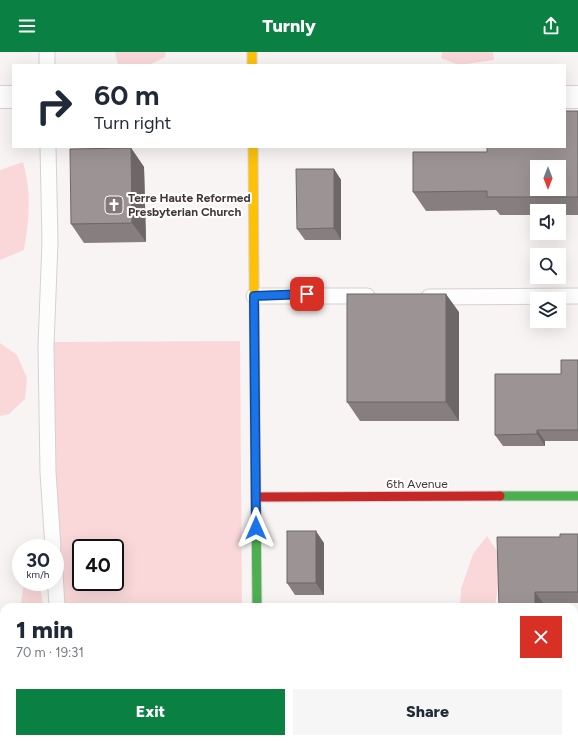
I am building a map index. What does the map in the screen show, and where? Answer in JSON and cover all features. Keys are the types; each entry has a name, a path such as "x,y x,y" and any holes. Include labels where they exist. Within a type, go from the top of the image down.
{"street":[{"path":"252,52 252,64"},
{"path":"0,97 12,97"},
{"path":"566,97 578,97"},
{"path":"253,148 257,603"},
{"name":"6th Avenue","path":"256,497 578,496"}],"lane":[{"path":"47,52 47,64"},
{"path":"48,148 50,242 46,354 48,472 52,539"},
{"path":"254,296 378,296"},
{"path":"417,296 578,296"},
{"path":"56,591 57,603"}],"shaded area":[{"path":"115,52 166,52 165,57 151,64 118,64"},
{"path":"442,52 493,52 494,60 456,64 441,58"},
{"path":"23,162 29,195 24,250 0,260 0,170"},
{"path":"240,341 242,603 63,603 64,539 59,539 55,468 53,342"},
{"path":"0,343 17,355 27,378 25,399 9,414 0,416"},
{"path":"487,536 499,554 499,579 496,603 460,603 461,589 473,554"},
{"path":"23,591 41,591 43,603 21,603"}],"building":[{"path":"566,111 578,111 578,197 487,197 487,191 413,192 413,152 487,152 487,148 566,148"},
{"path":"131,148 132,223 71,224 70,149"},
{"path":"296,169 334,169 334,228 297,229"},
{"path":"347,294 446,294 446,402 347,402"},
{"path":"561,360 578,360 578,430 537,430 537,434 495,435 495,374 561,374"},
{"path":"287,531 316,531 316,583 287,583"},
{"path":"560,534 578,534 578,592 535,592 535,603 499,603 497,537 560,537"}],"traffic: fast":[{"path":"255,402 257,603"},
{"path":"500,496 578,496"}],"traffic: slow":[{"path":"252,52 252,64"},
{"path":"253,148 255,402"}],"traffic: jam":[{"path":"256,497 500,496"}],"place":[{"name":"Terre Haute Reformed Presbyterian Church","path":"114,205"}],"route":[{"path":"256,528 254,296 307,294"}]}
